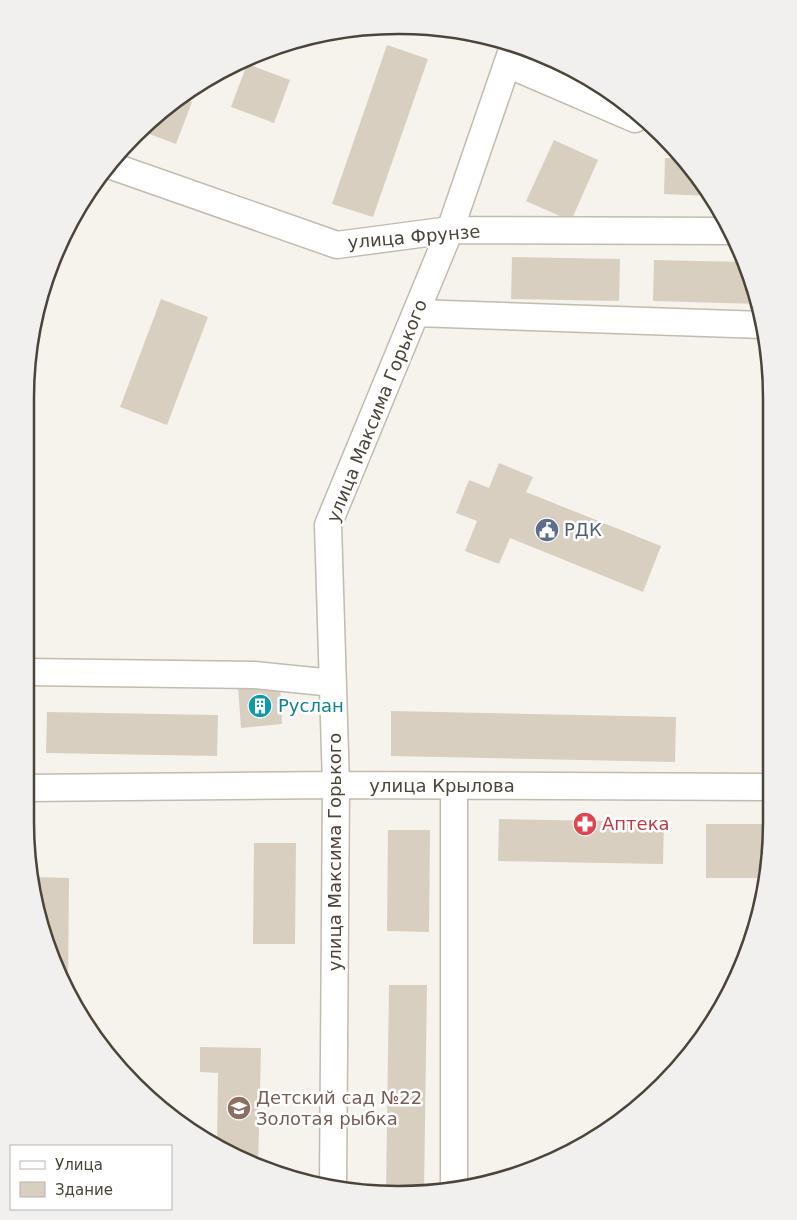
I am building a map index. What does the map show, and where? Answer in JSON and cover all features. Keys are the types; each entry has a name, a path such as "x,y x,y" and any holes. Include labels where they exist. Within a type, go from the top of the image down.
{"street":[{"path":"511,54 630,116"},
{"name":"улица Максима Горького","path":"333,1180 336,785 328,525 450,230 511,54"},
{"name":"улица Фрунзе","path":"116,167 337,245 450,230 722,230"},
{"path":"416,314 755,324"},
{"path":"34,672 254,675 333,683"},
{"name":"улица Крылова","path":"34,788 336,785 763,787"},
{"path":"454,786 454,1182"}],"building":[{"path":"387,45 428,59 373,217 332,204"},
{"path":"251,65 290,80 274,123 231,107 246,67"},
{"path":"188,101 192,102 176,144 148,134"},
{"path":"554,140 598,160 571,221 526,201"},
{"path":"665,158 673,158 702,196 664,194"},
{"path":"512,257 620,259 619,301 511,299"},
{"path":"654,260 736,262 751,304 653,301"},
{"path":"161,299 208,317 167,425 120,407"},
{"name":"РДК","path":"499,463 533,477 526,492 661,546 643,592 510,538 499,564 465,551 477,521 456,513 469,480 489,488"},
{"name":"Руслан","path":"280,684 282,724 241,728 238,687"},
{"path":"391,711 676,717 675,762 391,756"},
{"path":"47,712 218,715 217,756 46,753"},
{"path":"499,819 664,822 663,864 498,861"},
{"path":"706,824 763,824 758,878 706,878"},
{"path":"388,830 430,830 429,932 387,931"},
{"path":"254,843 296,843 295,944 253,944"},
{"path":"38,877 69,878 68,976 46,916"},
{"path":"389,985 427,985 424,1185 386,1185"},
{"name":"Детский сад №22 Золотая рыбка","path":"200,1047 261,1048 258,1158 217,1138 218,1073 200,1072"}],"place":[{"name":"РДК","path":"547,530"},
{"name":"Руслан","path":"260,706"},
{"name":"Аптека","path":"585,824"},
{"name":"Детский сад №22 Золотая рыбка","path":"239,1108"}]}
